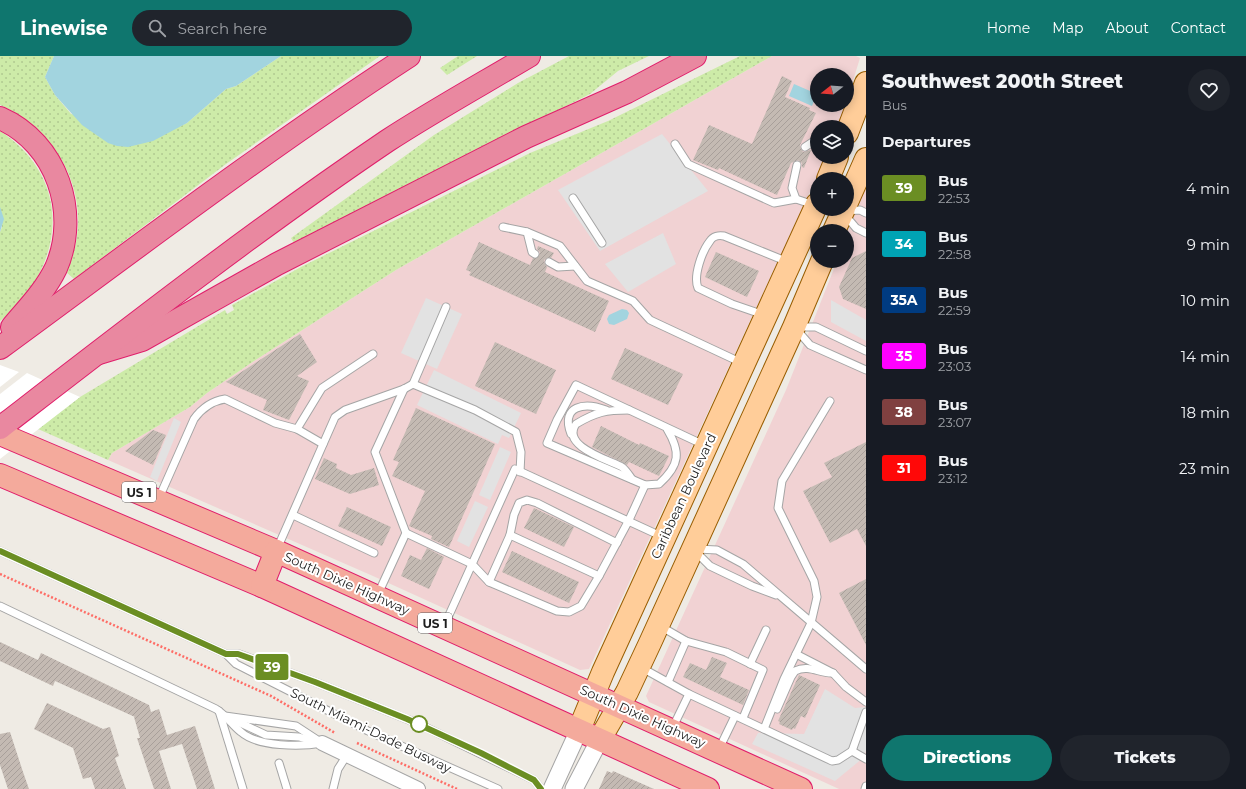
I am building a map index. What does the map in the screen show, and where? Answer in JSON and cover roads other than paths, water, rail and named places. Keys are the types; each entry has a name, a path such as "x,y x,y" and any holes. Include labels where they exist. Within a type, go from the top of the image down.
{"highway":[{"path":"0,348 185,212 409,56"},
{"path":"0,428 296,205 388,141 437,110 530,56"},
{"path":"99,353 142,340 205,303 291,256 526,137 627,92 695,56"},
{"path":"0,118 31,139 46,159 60,187 66,218 62,249 52,276 36,300 0,342"},
{"name":"South Dixie Highway","path":"0,434 276,551 801,789"},
{"path":"0,475 262,586 708,789"},
{"path":"262,586 276,551"}],"main road":[{"path":"852,120 866,83"},
{"name":"Caribbean Boulevard","path":"854,175 866,159"},
{"name":"Caribbean Boulevard","path":"579,730 706,446 790,263 824,216"},
{"path":"600,739 619,706 639,666 819,268"},
{"path":"766,315 794,326"},
{"path":"665,537 692,549"}],"street":[{"name":"Caribbean Boulevard","path":"552,789 579,730"},
{"path":"574,789 600,739"},
{"path":"322,743 418,789"}],"lane":[{"path":"675,144 688,164 774,203 796,199 810,202"},
{"path":"805,147 810,144"},
{"path":"796,199 792,188 797,165"},
{"path":"573,198 602,243"},
{"path":"854,209 866,213"},
{"path":"842,216 856,228 866,232"},
{"path":"503,227 527,232 560,246 587,281 633,301 650,320 744,364"},
{"path":"527,232 532,252 535,254"},
{"path":"766,315 732,304 698,288 695,277 710,240 718,235 724,236 790,263"},
{"path":"549,262 558,267 575,266"},
{"path":"276,551 324,444 332,420 342,412 404,389 413,384 446,307"},
{"path":"794,326 816,327 866,350"},
{"path":"794,326 810,345 866,370"},
{"path":"297,429 322,388 373,354"},
{"path":"413,384 475,410 516,432 521,452 520,472"},
{"path":"667,429 677,448 677,455 674,463 668,475 658,484 645,486 547,443 557,420 576,385 706,446"},
{"path":"404,389 375,452 406,533 472,564 490,582 562,613 569,612 581,606 617,543 645,486"},
{"path":"158,500 194,419 199,413 217,400 225,398 275,422 297,429 324,444"},
{"path":"764,728 811,623 817,597 814,581 778,508 782,481 830,402"},
{"path":"631,410 606,410 593,406 580,406 570,415 568,425 571,435 582,448 624,468 634,481"},
{"path":"575,440 573,428 576,424 606,410"},
{"path":"444,626 515,469 665,537"},
{"path":"490,582 510,535 514,515 519,503 527,500 537,503 617,543"},
{"path":"293,514 374,553"},
{"path":"377,596 406,533"},
{"path":"510,535 598,576"},
{"path":"692,549 710,566 752,586 780,597"},
{"path":"692,549 717,550 743,564 865,668"},
{"name":"South Miami-Dade Busway","path":"0,551 226,654 236,664 336,716 444,766 498,789"},
{"path":"0,606 266,735 299,737 322,743"},
{"path":"658,625 686,641 726,652 763,670 743,718"},
{"path":"750,664 766,630"},
{"path":"668,682 686,641"},
{"name":"South Miami-Dade Busway","path":"226,654 238,654 321,684 412,721 534,780 541,789"},
{"path":"796,654 833,673 846,687 866,702"},
{"path":"639,666 689,694 832,761 838,760 852,751 866,712"},
{"path":"769,716 776,712 795,671 809,668 826,674 833,673"},
{"path":"672,730 689,694"},
{"path":"222,713 296,726 322,743"},
{"path":"222,713 243,789"},
{"path":"718,751 735,716"},
{"path":"852,751 866,759"},
{"path":"334,789 338,769 347,755"},
{"path":"279,763 287,789"}],"water":[{"path":"54,56 281,56 236,86 226,89 187,123 153,141 128,147 108,143 82,125 55,95 45,77"},
{"path":"794,84 810,91 810,105 789,96"},
{"path":"0,207 4,219 0,232"},
{"path":"622,309 627,310 629,313 627,319 614,325 609,324 607,319 609,315"}]}
